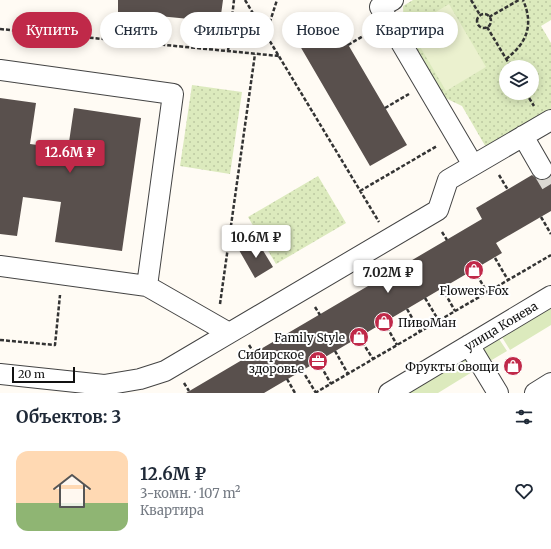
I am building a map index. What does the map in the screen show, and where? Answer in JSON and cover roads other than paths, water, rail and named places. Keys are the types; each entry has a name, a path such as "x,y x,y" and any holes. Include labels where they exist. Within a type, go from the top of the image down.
{"street":[{"path":"393,0 380,7 473,165"},
{"path":"0,70 173,94 147,286"},
{"path":"0,374 104,385 140,380 165,371 223,329 389,239 438,210 448,180 551,120"},
{"path":"523,136 542,169"},
{"path":"0,266 147,286 223,329"},
{"name":"улица Конева","path":"389,393 551,296"},
{"path":"469,345 498,393"},
{"path":"535,393 551,383"}],"tunnel":[{"path":"542,169 551,184"}],"place":[{"name":"Flowers Fox","path":"474,270"},
{"name":"ПивоМан","path":"384,322"},
{"name":"Family Style","path":"359,337"},
{"name":"Сибирское здоровье","path":"318,361"},
{"name":"Фрукты овощи","path":"513,366"}]}
